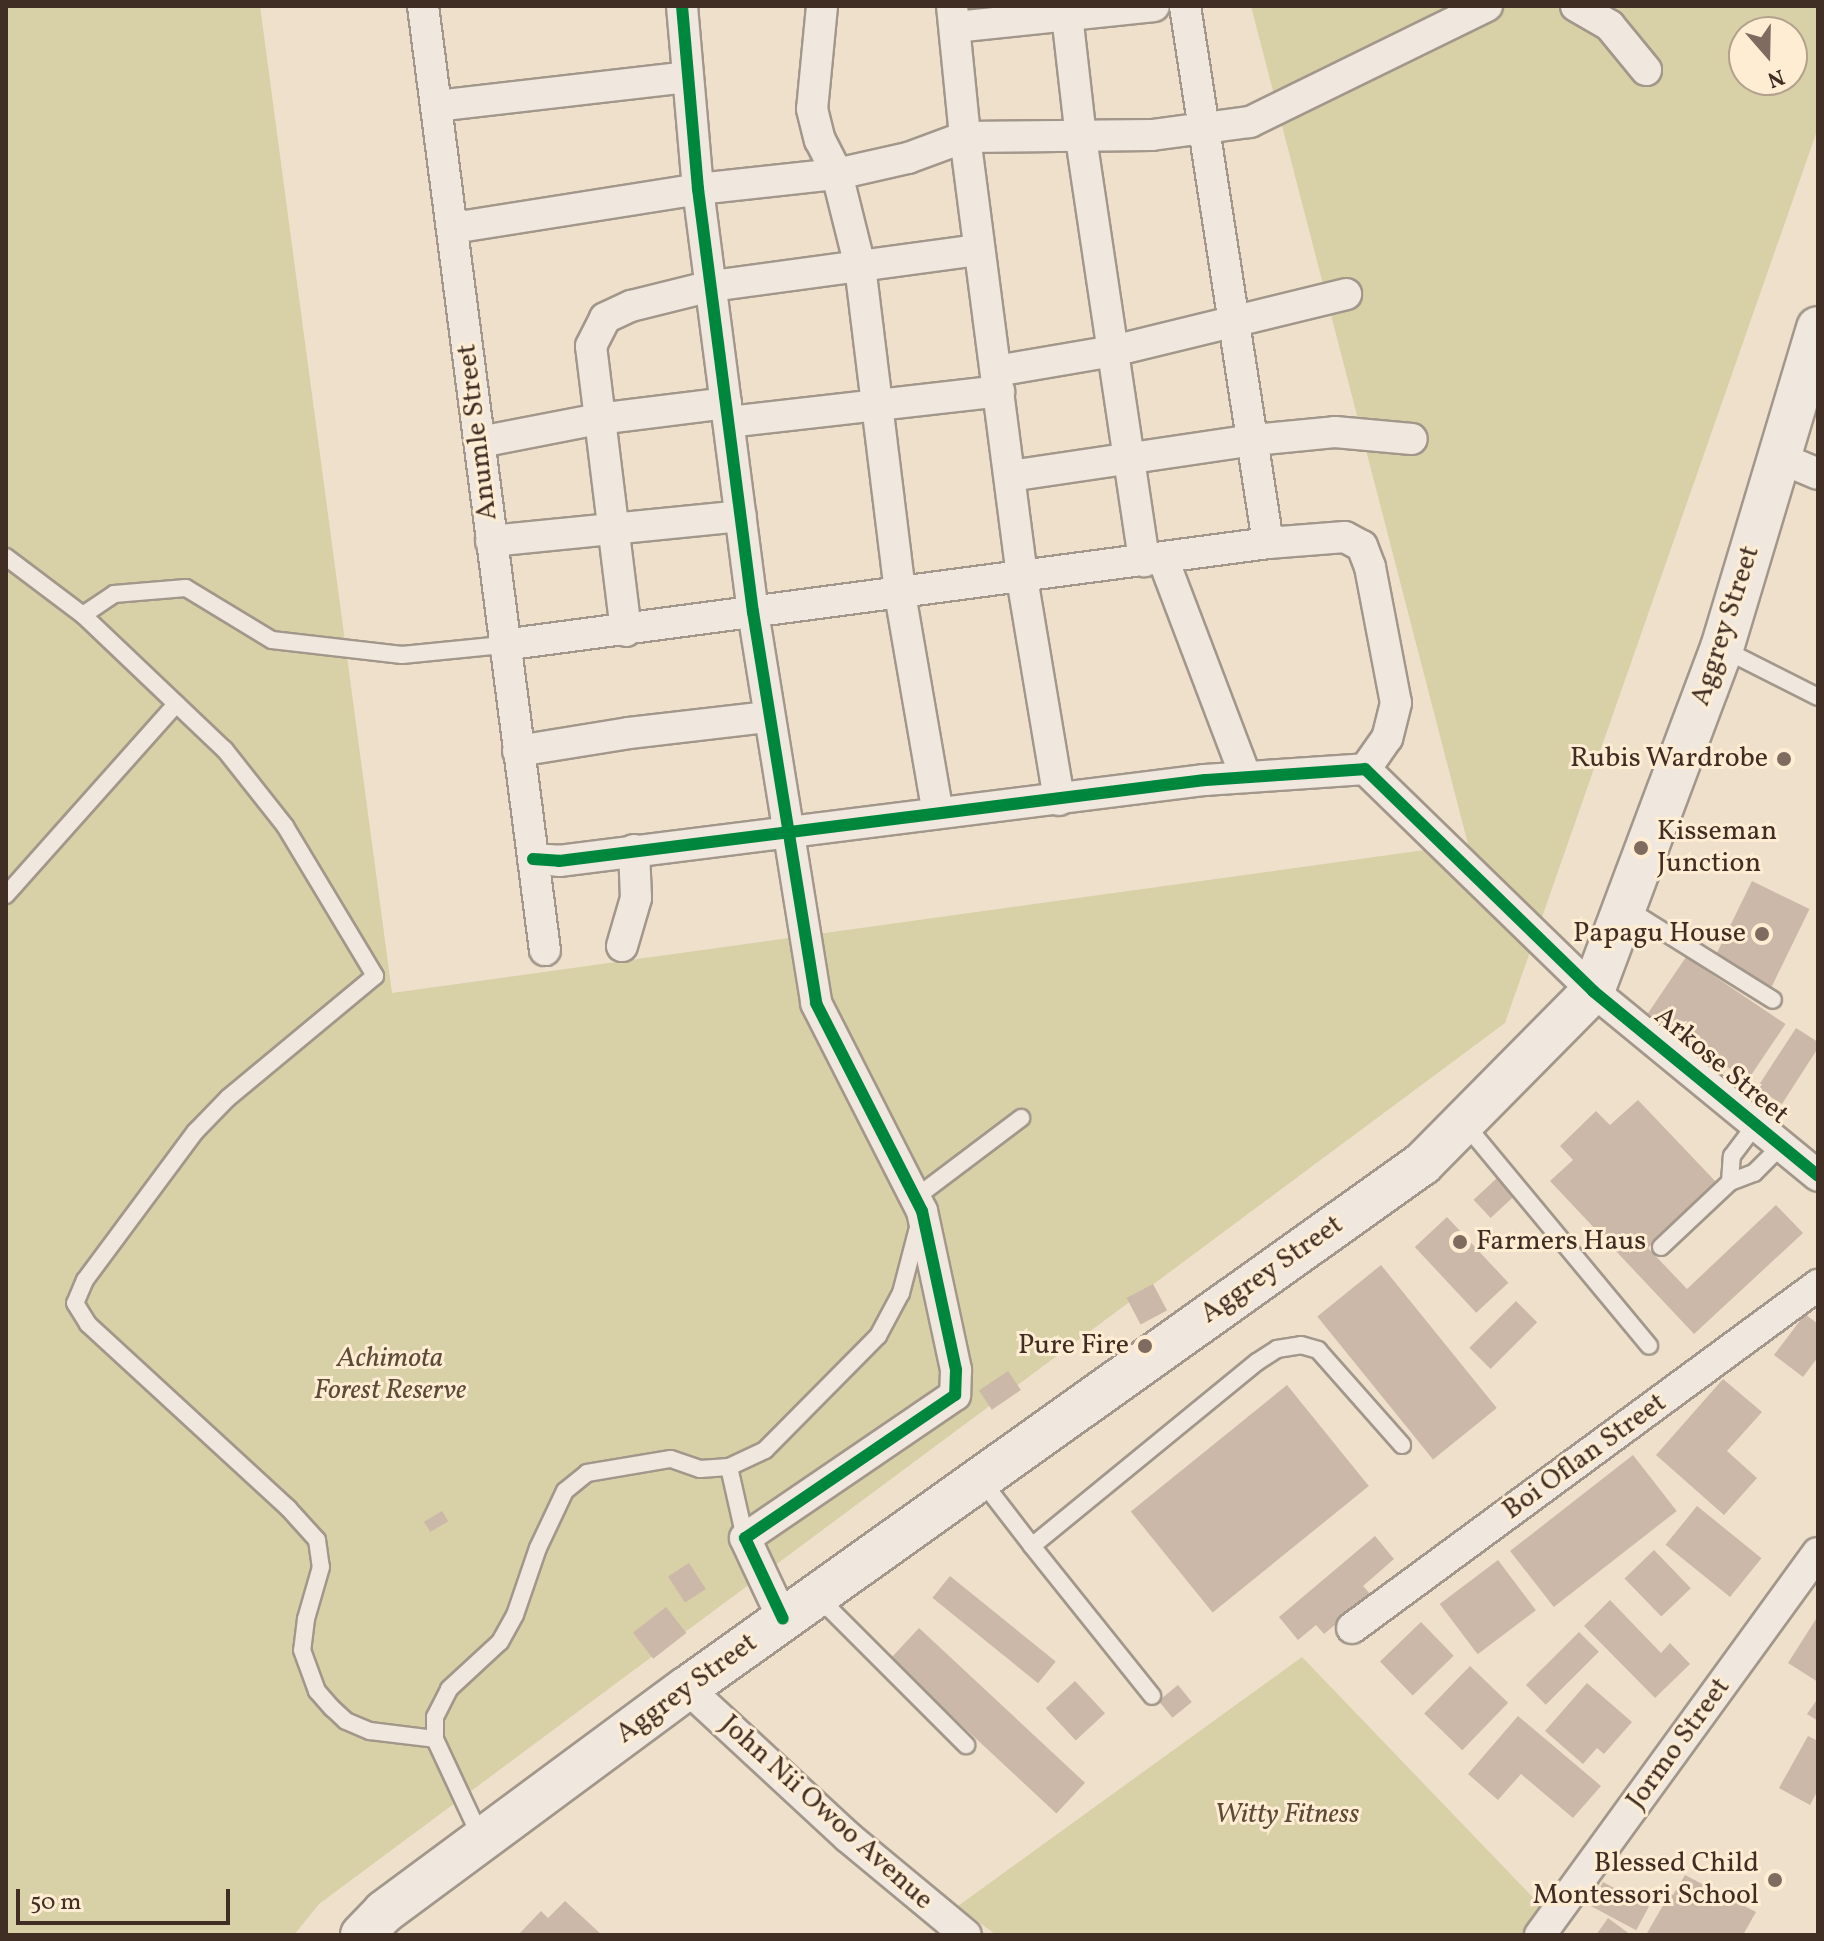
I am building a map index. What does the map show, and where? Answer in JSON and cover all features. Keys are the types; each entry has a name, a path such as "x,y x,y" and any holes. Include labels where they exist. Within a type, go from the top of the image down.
{"main road":[{"name":"Aggrey Street","path":"362,1935 384,1912 687,1688 1422,1164 1593,991 1722,648 1818,328"}],"street":[{"name":"Anumle Street","path":"423,6 503,645 545,950"},
{"path":"682,6 698,189 753,612 816,1003 918,1204 956,1370 955,1395 745,1538 783,1619"},
{"path":"822,6 812,109 820,140 837,174 860,266 900,594 938,813"},
{"path":"1059,800 1022,578 965,137 953,17 1154,6"},
{"path":"1185,6 1268,543"},
{"path":"453,228 698,189 837,174 908,158 965,137 1152,135 1250,122 1487,6"},
{"path":"1576,6 1610,26 1646,70"},
{"path":"1067,10 1081,138 1129,461 1153,560 1246,777"},
{"path":"437,106 687,77"},
{"path":"626,631 591,346 605,318 631,306 712,286 979,250"},
{"path":"480,442 598,419 879,405 997,381 1346,294"},
{"path":"1010,476 1129,461 1254,440 1335,432 1412,439"},
{"path":"1780,458 1818,474"},
{"path":"491,541 741,516"},
{"path":"503,645 1268,543 1345,537 1362,546 1381,618 1396,703 1387,738 1365,769 1246,777 788,830 559,861 533,859"},
{"path":"518,751 629,733 768,717"},
{"name":"Arkose Street","path":"1365,769 1593,991 1818,1176"},
{"path":"622,946 636,898 634,850"},
{"name":"Boi Oflan Street","path":"1352,1628 1818,1285"},
{"name":"Jormo Street","path":"1540,1935 1818,1553"},
{"name":"John Nii Owoo Avenue","path":"687,1688 951,1931"}],"lane":[{"path":"6,557 83,615 225,750 285,826 375,976 228,1098 195,1132 85,1280 75,1303 88,1324 288,1508 317,1540 321,1567 306,1619 302,1650 317,1691 346,1721 370,1731 435,1739"},
{"path":"83,615 114,594 186,588 272,640 402,655 503,645"},
{"path":"1722,648 1818,697"},
{"path":"6,895 176,704"},
{"path":"1625,907 1773,1000"},
{"path":"482,1840 435,1739 435,1717 449,1689 500,1642 515,1615 538,1548 565,1491 587,1473 671,1459 700,1469 729,1467 765,1450 878,1336 901,1293 918,1204 1021,1118"},
{"path":"1464,1123 1649,1346"},
{"path":"1730,1182 1732,1156 1755,1125"},
{"path":"1661,1247 1730,1182 1754,1173 1780,1147"},
{"path":"1032,1546 1277,1349 1301,1345 1318,1350 1402,1445"},
{"path":"729,1467 745,1538"},
{"path":"979,1478 1152,1696"},
{"path":"816,1595 966,1745"}],"green space":[{"name":"Achimota Forest Reserve","path":"6,6 260,6 392,993 1468,844 1251,6 1818,6 1818,128 1505,1023 319,1904 294,1935 6,1935"},
{"name":"Witty Fitness","path":"1302,1657 1545,1910 1527,1935 996,1935 958,1906"}],"building":[{"name":"Papagu House","path":"1752,881 1810,909 1771,988 1713,960"},
{"path":"1686,957 1785,1024 1747,1080 1648,1013"},
{"path":"1796,1028 1818,1042 1818,1048 1782,1104 1757,1088"},
{"path":"1638,1100 1717,1183 1648,1248 1687,1289 1776,1205 1803,1233 1694,1334 1550,1181 1573,1160 1560,1146 1596,1111 1610,1125"},
{"path":"1497,1178 1514,1196 1491,1218 1474,1200"},
{"path":"1447,1217 1508,1283 1476,1313 1415,1247"},
{"path":"1381,1265 1497,1408 1433,1460 1317,1317"},
{"path":"1153,1284 1167,1310 1141,1325 1127,1298"},
{"path":"1516,1301 1537,1322 1491,1369 1469,1348"},
{"path":"1805,1314 1818,1324 1818,1357 1803,1377 1774,1355"},
{"path":"1008,1371 1021,1390 992,1410 979,1391"},
{"path":"1723,1379 1762,1412 1727,1451 1757,1478 1724,1515 1656,1455"},
{"path":"1287,1385 1369,1486 1213,1613 1131,1511"},
{"path":"1633,1455 1677,1511 1554,1607 1510,1551"},
{"path":"1697,1506 1762,1558 1730,1597 1666,1545"},
{"path":"442,1511 448,1521 430,1532 424,1522"},
{"path":"1375,1536 1394,1559 1363,1586 1371,1595 1324,1634 1316,1625 1298,1640 1279,1617"},
{"path":"1654,1550 1691,1588 1661,1617 1625,1578"},
{"path":"1498,1560 1536,1610 1478,1654 1440,1604"},
{"path":"689,1563 706,1589 685,1603 668,1577"},
{"path":"950,1576 1056,1662 1038,1683 932,1598"},
{"path":"1610,1600 1661,1653 1670,1643 1690,1664 1655,1698 1584,1626"},
{"path":"666,1607 686,1633 653,1659 633,1633"},
{"path":"1816,1619 1818,1621 1818,1682 1788,1663"},
{"path":"1421,1622 1454,1656 1413,1695 1380,1662"},
{"path":"919,1628 1085,1783 1056,1814 890,1659"},
{"path":"1579,1632 1599,1652 1546,1705 1526,1685"},
{"path":"1470,1666 1508,1703 1462,1750 1424,1713"},
{"path":"1075,1681 1105,1713 1076,1740 1046,1708"},
{"path":"1587,1683 1632,1722 1604,1754 1597,1748 1583,1764 1545,1731"},
{"path":"1178,1685 1192,1702 1172,1718 1159,1701"},
{"path":"1818,1698 1818,1721 1807,1714"},
{"path":"1518,1716 1601,1786 1573,1818 1521,1774 1498,1800 1468,1774"},
{"path":"1808,1736 1818,1741 1818,1790 1810,1805 1779,1788"},
{"path":"1685,1875 1756,1912 1743,1935 1646,1935 1670,1893 1673,1895"},
{"path":"1603,1882 1649,1906 1636,1930 1590,1906"},
{"path":"565,1901 602,1935 518,1935 541,1911 548,1918"},
{"path":"1608,1918 1631,1935 1596,1935"}],"cycle path":[{"path":"682,6 698,189 753,612 816,1003 922,1211 956,1370 955,1395 745,1538 783,1619"},
{"path":"533,859 559,861 1205,780 1365,769 1593,991 1818,1176"}],"place":[{"name":"Rubis Wardrobe","path":"1784,759"},
{"name":"Kisseman Junction","path":"1641,848"},
{"name":"Papagu House","path":"1762,934"},
{"name":"Farmers Haus","path":"1460,1242"},
{"name":"Pure Fire","path":"1145,1346"},
{"name":"Blessed Child Montessori School","path":"1775,1880"}]}
